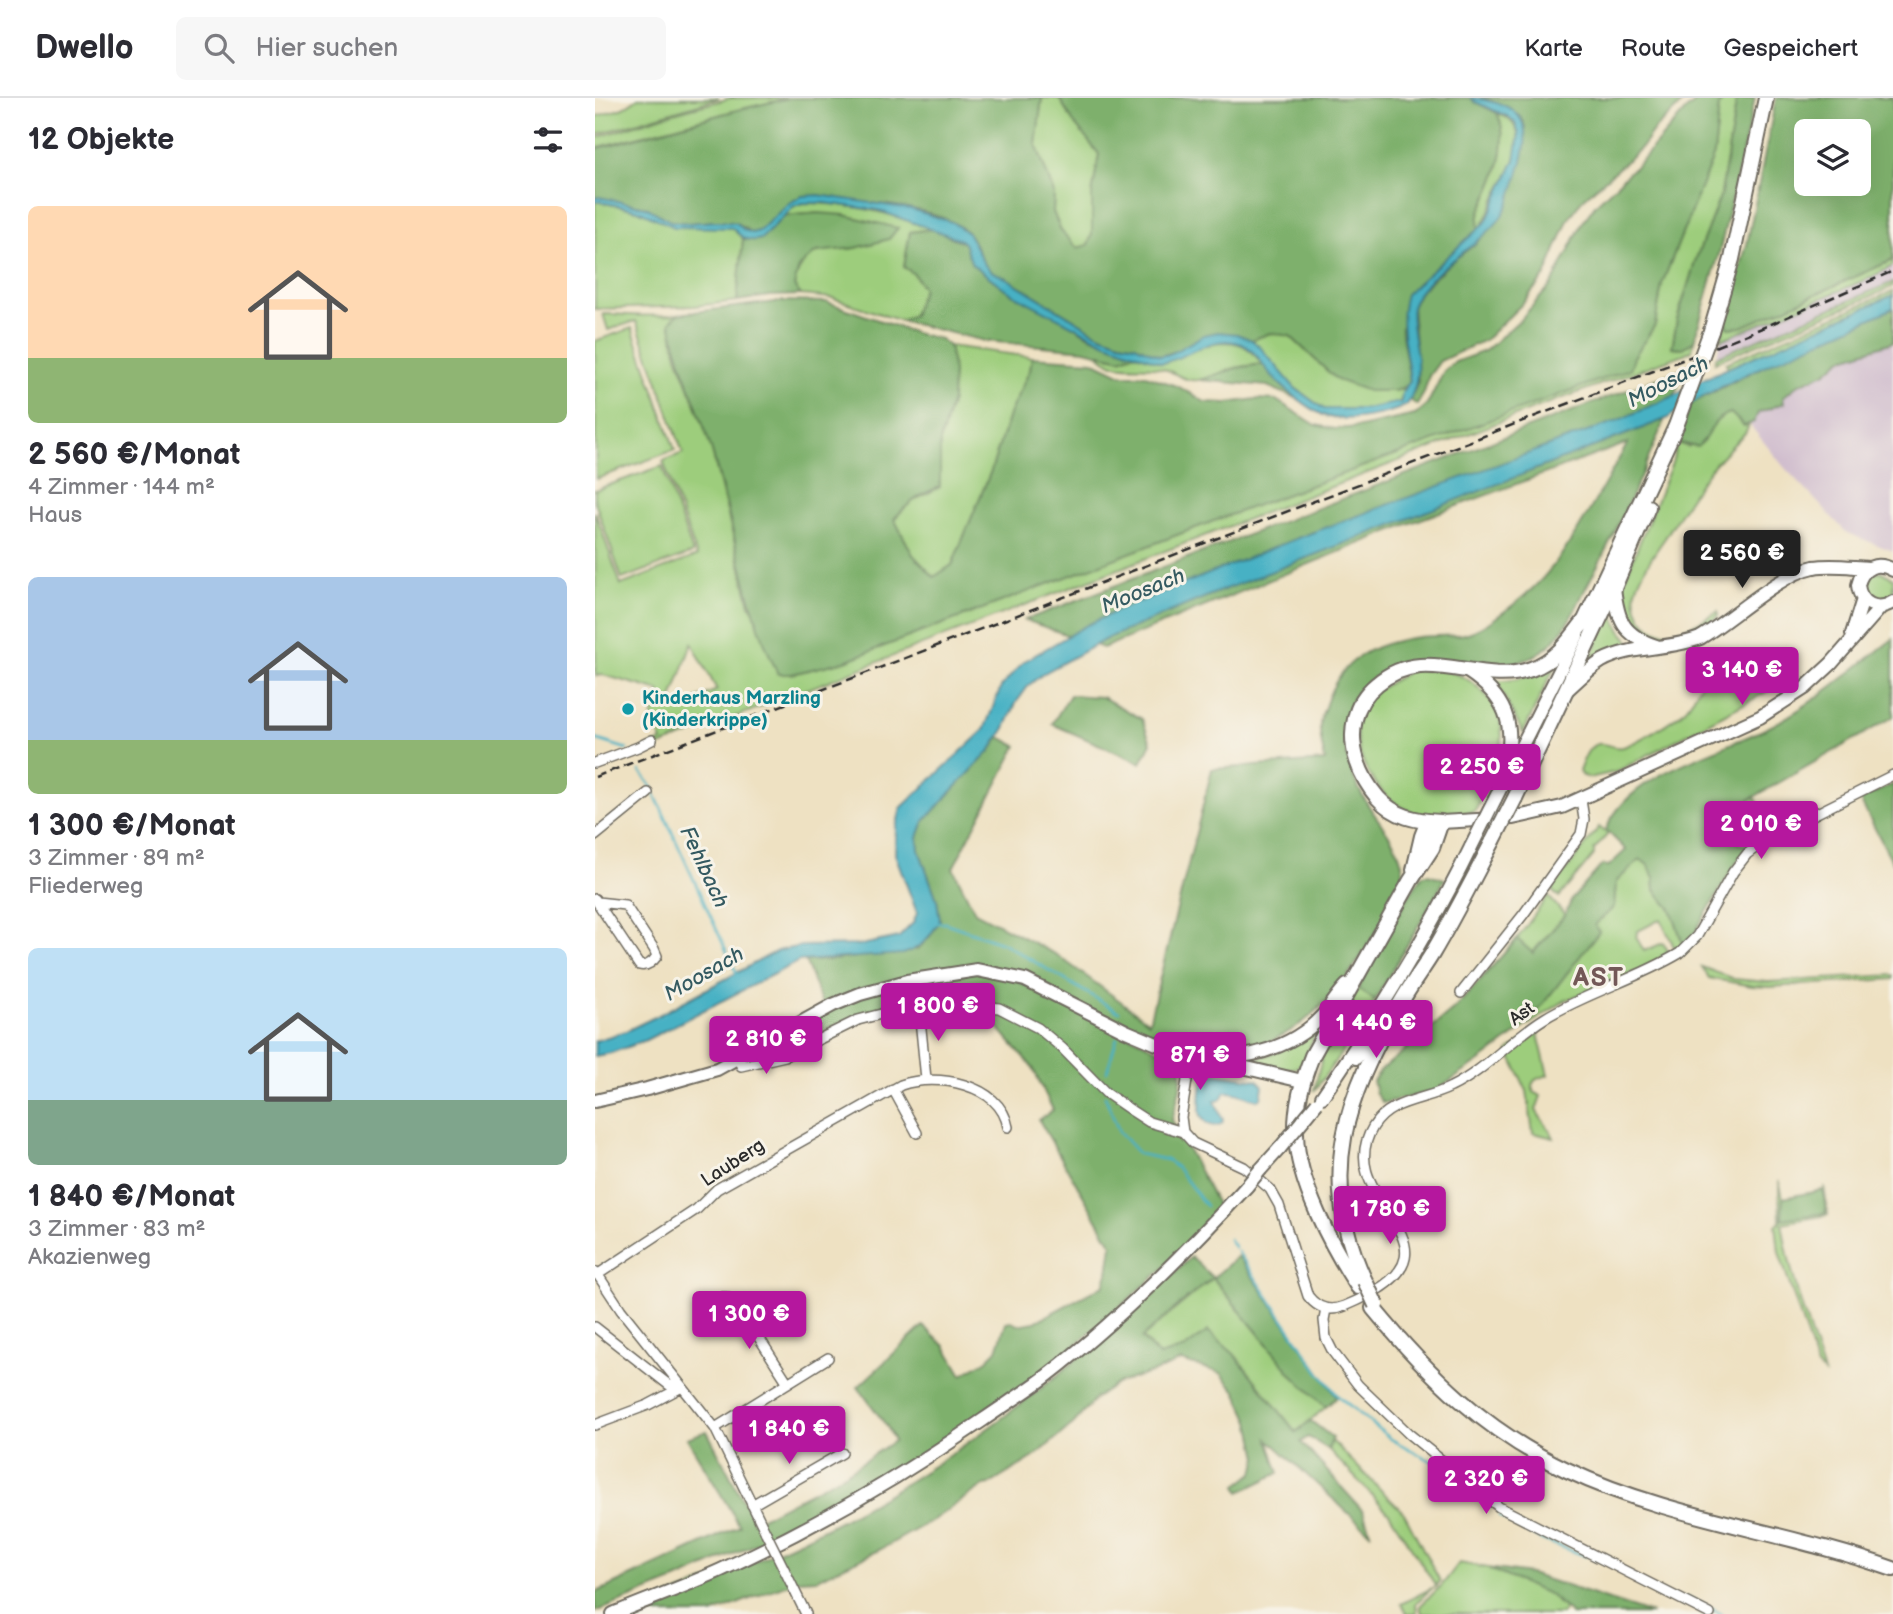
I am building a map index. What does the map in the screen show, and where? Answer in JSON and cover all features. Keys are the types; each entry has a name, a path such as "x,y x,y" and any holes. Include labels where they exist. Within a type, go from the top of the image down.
{"main road":[{"path":"1361,1284 1341,1205 1341,1161 1350,1110 1359,1084 1402,999 1449,924 1515,798 1566,692 1647,509 1711,331 1732,259 1766,98"},
{"path":"1319,1100 1408,965 1471,847 1585,620 1675,426"},
{"path":"1566,692 1602,661 1630,652 1700,638 1791,576 1806,569 1828,566 1868,568 1878,565 1893,570"},
{"path":"1828,566 1858,585"},
{"path":"1868,568 1861,575 1858,585 1863,599 1871,605 1887,604"},
{"path":"1613,588 1620,621 1629,633 1638,640 1660,648"},
{"path":"1848,643 1863,599"},
{"path":"1403,816 1435,822 1526,817 1581,800 1760,717 1805,688 1887,604"},
{"path":"1419,848 1403,816 1381,801 1363,777 1353,740 1357,711 1374,687 1399,671 1431,664 1507,675 1532,669 1564,648 1585,620"},
{"path":"1466,671 1493,692 1507,718 1510,746 1503,783"},
{"path":"1411,880 1419,848 1435,822"},
{"path":"1435,822 1431,848 1325,1031 1302,1081 1296,1134 1310,1193 1325,1230 1387,1325 1440,1384 1480,1417 1516,1441 1568,1470 1656,1504 1841,1552 1893,1569"},
{"path":"595,1101 714,1070 833,1005 880,987 977,970 1040,986 1147,1041 1197,1057 1302,1081"},
{"path":"1197,1057 1220,1059 1252,1055 1283,1045 1315,1023 1359,973"},
{"path":"613,1614 719,1571 863,1498 1043,1379 1112,1321 1196,1241 1280,1148 1363,1050 1402,999"}],"street":[{"path":"595,763 652,740"},
{"name":"Ast","path":"1326,1309 1342,1307 1390,1282 1399,1275 1403,1266 1405,1250 1402,1233 1370,1185 1364,1164 1365,1148 1377,1120 1389,1109 1453,1086 1542,1020 1570,1004 1680,953 1700,930 1733,872 1747,854 1773,835 1893,775"},
{"path":"595,836 648,793"},
{"path":"1461,993 1523,915 1581,834 1584,819 1581,800"},
{"path":"596,901 625,905 656,953 657,956 651,963 639,965 596,901"},
{"path":"741,1066 785,1056 858,1020 889,1012 963,1004 999,1008 1014,1014 1038,1028 1062,1048 1106,1093 1125,1107 1149,1122 1183,1132 1193,1143 1244,1167 1270,1189 1282,1213 1304,1289 1312,1302 1326,1309 1326,1338 1342,1364 1373,1400 1409,1434 1499,1507 1710,1614"},
{"path":"919,1009 926,1079"},
{"path":"1183,1132 1181,1117 1197,1057"},
{"name":"Lauberg","path":"596,1273 697,1209 725,1184 908,1082 926,1079 957,1083 983,1093 1001,1110 1008,1127"},
{"path":"893,1089 917,1133"},
{"path":"596,1273 621,1310 715,1428 806,1614"},
{"path":"721,1297 730,1300 758,1336 788,1383"},
{"path":"595,1327 669,1385 682,1387"},
{"path":"715,1428 828,1358"},
{"path":"595,1425 648,1405 682,1387"},
{"path":"752,1505 842,1453"}],"shaded area":[{"path":"1893,266 1893,282 1716,357 1721,340"},
{"path":"1893,331 1893,551 1847,533 1784,467 1736,408"}],"green space":[{"path":"638,98 719,98 595,135 595,117 623,108"},
{"path":"731,98 790,98 595,148 595,138"},
{"path":"790,98 1042,98 1036,144 1054,194 1053,212 1061,231 1077,248 1088,245 1092,234 1092,195 1099,154 1074,123 1059,98 1471,98 1497,113 1503,141 1498,170 1480,211 1478,229 1416,285 1401,329 1410,381 1408,385 1395,391 1368,391 1337,380 1290,336 1270,333 1252,340 1235,334 1160,356 1098,334 992,272 966,231 929,213 883,204 794,200 759,231 752,233 737,223 670,221 646,207 595,197 595,149"},
{"path":"1042,98 1059,98 1074,123 1099,154 1092,195 1092,234 1088,245 1077,248 1061,231 1053,212 1054,194 1036,144"},
{"path":"1480,98 1688,98 1654,130 1641,148 1582,200 1568,220 1545,276 1521,305 1485,340 1440,361 1429,376 1417,405 1410,400 1418,382 1412,306 1421,290 1499,220 1525,127 1513,110"},
{"path":"1700,98 1723,98 1719,106 1714,154 1662,284 1655,325 1634,357 1630,369 1219,519 845,661 792,674 778,674 747,588 717,468 674,338 670,322 678,314 783,301 827,302 940,339 949,346 953,369 952,400 940,441 940,487 915,500 894,519 913,555 934,577 952,565 991,471 1010,412 1030,370 1032,357 1093,361 1122,375 1146,375 1179,387 1205,402 1276,400 1316,425 1334,429 1360,427 1415,415 1427,405 1444,371 1455,362 1485,351 1521,319 1552,284 1583,222 1595,205"},
{"path":"1723,98 1737,98 1721,194 1697,256 1677,320 1672,347 1683,348 1694,341 1692,350 642,753 641,750 662,741 657,729 650,724 660,691 603,675 596,676 595,512 621,585 697,556 663,461 683,453 636,321 608,330 603,314 678,314 670,322 677,356 709,439 750,605 792,674 845,661 1219,519 1630,369 1634,357 1655,325 1662,284 1714,154 1719,106","holes":["692,643 717,690 681,706 672,699"]},
{"path":"1737,98 1755,98 1719,254 1694,341 1683,348 1672,347 1677,320 1697,256 1721,194"},
{"path":"1776,98 1893,98 1893,260 1742,327 1729,328 1725,321 1747,244"},
{"path":"1497,113 1510,120 1517,130 1519,141 1512,166 1484,223 1478,229 1480,211 1495,179 1502,150 1502,131"},
{"path":"595,201 649,215 732,228 743,239 737,301 695,306 595,309"},
{"path":"803,203 870,210 934,229 910,232 904,267 914,274 923,288 913,315 901,321 833,298 801,295 794,286 798,273 808,258 823,251 856,248 818,213 783,216 794,206"},
{"path":"818,213 845,215 898,228 889,239 856,248 816,252 799,267 794,286 801,295 737,301 743,239 761,237 783,216"},
{"path":"934,229 964,243 972,264 1012,294 1088,335 1135,353 1121,359 1085,350 985,341 901,321 913,315 923,288 914,274 904,267 910,232"},
{"path":"1893,260 1893,266 1870,278 1721,340 1725,321 1729,328 1742,327"},
{"path":"1893,282 1893,286 1874,295 1715,362 1716,357"},
{"path":"1893,291 1893,295 1728,368 1726,363"},
{"path":"1893,308 1893,342 1841,359 1825,373 1799,384 1783,397 1784,403 1758,413 1754,422 1744,426 1731,413 1715,423 1697,447 1680,443 1678,439 1694,402 1777,359"},
{"path":"632,328 675,450 596,479 595,341"},
{"path":"1270,333 1290,336 1337,380 1395,391 1404,389 1403,398 1397,404 1365,409 1324,409 1295,388 1252,340"},
{"path":"1217,342 1243,346 1262,364 1235,368 1194,380 1158,368 1113,364 1098,354 1121,359 1135,353 1145,357 1166,358"},
{"path":"949,346 1032,357 1030,370 1010,412 991,471 952,565 934,577 913,555 894,519 909,503 940,487 940,441 952,400 953,369"},
{"path":"1262,364 1286,390 1305,402 1267,386 1200,380 1236,368"},
{"path":"1685,368 1617,528 1572,616 1553,642 1536,655 1508,665 1393,667 1369,681 1357,692 1349,705 1344,733 1349,763 1365,801 1385,829 1401,859 1402,885 1362,956 1321,1007 1297,1027 1270,1041 1241,1050 1208,1052 1173,1046 994,970 863,988 822,1004 805,961 918,949 931,935 940,920 937,900 919,850 918,837 924,821 1000,737 1017,746 953,868 975,912 1057,955 1149,1022 1212,769 1325,761 1320,733 1321,719 1332,688 1350,664 1373,649 1402,640 1474,631 1513,605 1546,575 1559,558 1628,443 1405,525 1103,648 1025,620"},
{"path":"1727,413 1731,413 1744,426 1749,425 1746,432 1715,463 1695,490 1647,566 1636,589 1637,607 1642,618 1658,631 1685,629 1718,611 1718,616 1698,630 1681,637 1662,639 1643,635 1629,624 1621,602 1621,588 1672,463 1678,439 1680,444 1689,447 1702,443 1712,425"},
{"path":"662,466 693,553 622,579 595,502 595,490"},
{"path":"1880,571 1893,578 1893,596 1877,603 1865,594 1865,585 1869,576"},
{"path":"1610,615 1613,615 1632,644 1592,659 1591,657"},
{"path":"1893,639 1893,717 1714,820 1740,844 1750,845 1739,858 1692,937 1683,944 1671,909 1655,890 1649,866 1640,859 1616,882 1614,907 1595,925 1599,932 1525,1027 1435,1091 1383,1103 1376,1094 1373,1081 1380,1071 1455,1008 1517,939 1533,953 1565,915 1572,899 1602,865 1609,866 1626,850 1606,830 1618,809 1635,792 1680,765 1754,734 1791,715"},
{"path":"1774,652 1788,664 1790,675 1772,689 1616,772 1589,778 1581,775 1579,771 1582,763 1593,746 1628,746 1681,714 1704,679 1719,667 1746,657"},
{"path":"1557,662 1523,733 1501,691 1491,682 1525,677"},
{"path":"1411,670 1449,672 1467,679 1479,688 1493,705 1500,720 1502,735 1496,766 1475,811 1459,815 1429,816 1403,808 1380,789 1364,763 1356,730 1358,716 1366,697"},
{"path":"1070,695 1102,697 1142,719 1151,743 1141,763 1052,724"},
{"path":"1893,784 1893,863 1860,800"},
{"path":"1755,797 1760,807 1744,815 1746,830 1738,834 1739,837 1735,840 1714,820"},
{"path":"1599,827 1608,834 1559,897 1553,892 1553,888"},
{"path":"1640,858 1649,866 1655,890 1671,909 1683,944 1675,949 1661,919 1638,931 1636,937 1644,951 1663,943 1669,952 1641,970 1566,1000 1525,1027 1599,932 1594,925 1614,907 1616,882"},
{"path":"1423,875 1445,879 1375,1000 1358,989 1406,900"},
{"path":"1548,896 1565,915 1532,953 1517,939"},
{"path":"1702,967 1734,979 1768,982 1893,975 1893,979 1752,986 1709,978"},
{"path":"978,972 1013,979 1176,1058 1181,1080 1172,1120 1218,1206 1194,1237 1162,1270 1041,1375 860,1495 767,1544 763,1541 595,1612 595,1593 740,1526 687,1438 707,1431 754,1522 843,1475 894,1441 888,1428 858,1387 923,1326 945,1346 962,1375 987,1360 997,1350 1006,1322 1011,1321 1017,1325 1035,1322 1104,1285 1112,1245 1039,1120 1053,1110 1033,1068 993,1022 995,1004 939,1001 875,1011 841,1023 777,1054 767,1057 762,1050 833,1007 882,989"},
{"path":"1358,989 1375,1000 1314,1091 1324,1050"},
{"path":"1319,1026 1303,1062 1296,1068 1275,1069 1240,1063 1283,1049"},
{"path":"1537,1030 1548,1075 1535,1080 1532,1085 1534,1092 1541,1096 1536,1110 1554,1138 1533,1133 1527,1091 1508,1051"},
{"path":"1779,1180 1783,1198 1782,1218 1826,1213 1824,1186 1828,1215 1782,1223 1794,1280 1824,1373 1817,1367 1779,1252 1776,1225 1780,1222"},
{"path":"1823,1190 1826,1213 1782,1219 1783,1198"},
{"path":"1238,1256 1337,1397 1326,1407 1295,1378 1213,1278"},
{"path":"1191,1257 1213,1278 1142,1338 1159,1356 1185,1348 1208,1331 1234,1354 1296,1432 1311,1421 1333,1438 1328,1449 1308,1437 1301,1442 1363,1511 1371,1534 1268,1439 1279,1473 1240,1492 1237,1485 1254,1473 1258,1457 1250,1421 1236,1391 1221,1373 1181,1361 1118,1383 1096,1398 1074,1423 1034,1457 984,1485 933,1520 881,1549 817,1579 798,1580 712,1614 626,1614 818,1532 938,1463 1027,1400 1069,1366"},
{"path":"1213,1278 1295,1378 1326,1407 1296,1432 1234,1354 1185,1348 1159,1356 1142,1337"},
{"path":"1332,1441 1404,1513 1440,1581 1435,1585 1389,1513 1328,1449"},
{"path":"1459,1563 1494,1569 1492,1570 1549,1594 1565,1609 1561,1614 1422,1614 1420,1606 1442,1585"},
{"path":"1491,1570 1530,1574 1652,1614 1571,1614 1549,1594"},
{"path":"1433,1588 1416,1603 1417,1614 1407,1614 1401,1604"}],"water":[{"path":"1471,98 1497,103 1518,115 1525,133 1521,167 1509,201 1498,221 1437,273 1417,295 1411,315 1417,373 1407,405 1366,417 1332,418 1317,412 1282,386 1253,352 1238,343 1228,341 1209,344 1162,363 1104,342 1012,294 972,264 964,243 959,239 877,210 803,203 794,206 761,239 748,240 732,228 674,227 638,210 595,201 595,197 599,197 646,207 670,221 737,223 752,233 759,231 789,203 802,196 819,195 911,209 952,222 969,234 984,264 991,271 1098,334 1160,356 1170,354 1204,335 1218,332 1237,334 1252,340 1295,388 1324,409 1365,409 1401,402 1402,393 1410,381 1402,316 1406,294 1486,222 1515,160 1519,134 1515,123 1509,117"},
{"path":"1893,295 1893,308 1749,373 1666,419 1213,594 1108,638 1044,673 1029,685 1016,703 1005,728 990,751 924,821 918,837 919,850 937,900 940,920 920,945 903,954 799,961 646,1040 595,1056 595,1041 626,1031 657,1016 777,951 801,946 861,945 899,937 913,923 917,913 895,854 896,828 901,808 984,730 1001,687 1023,662 1087,625 1121,609 1300,537 1614,422 1676,395 1701,380"},
{"path":"1213,1073 1258,1080 1263,1086 1261,1098 1259,1100 1226,1092 1220,1100 1215,1101 1222,1123 1215,1126 1208,1124 1200,1112 1201,1095 1205,1079"}],"waterway":[{"name":"Fehlbach","path":"595,739 627,749"},
{"name":"Fehlbach","path":"640,771 650,784 737,974"},
{"path":"935,923 945,923 1003,943 1119,1012"},
{"path":"1107,1071 1117,1038"},
{"path":"1105,1096 1119,1132 1139,1154 1167,1160 1177,1168 1206,1206"},
{"path":"1229,1239 1235,1248"},
{"path":"1238,1252 1338,1396 1391,1439 1435,1463 1489,1507"},
{"path":"1499,1516 1540,1539 1586,1556"},
{"path":"1687,1598 1722,1614"}],"railway":[{"path":"595,777 1682,360 1893,271"}],"place":[{"name":"Kinderhaus Marzling (Kinderkrippe)","path":"628,709"}],"district":[{"name":"AST","path":"1599,978"}],"water label":[{"name":"Moosach","path":"1668,382"},
{"name":"Moosach","path":"1143,591"},
{"name":"Moosach","path":"704,974"}]}
